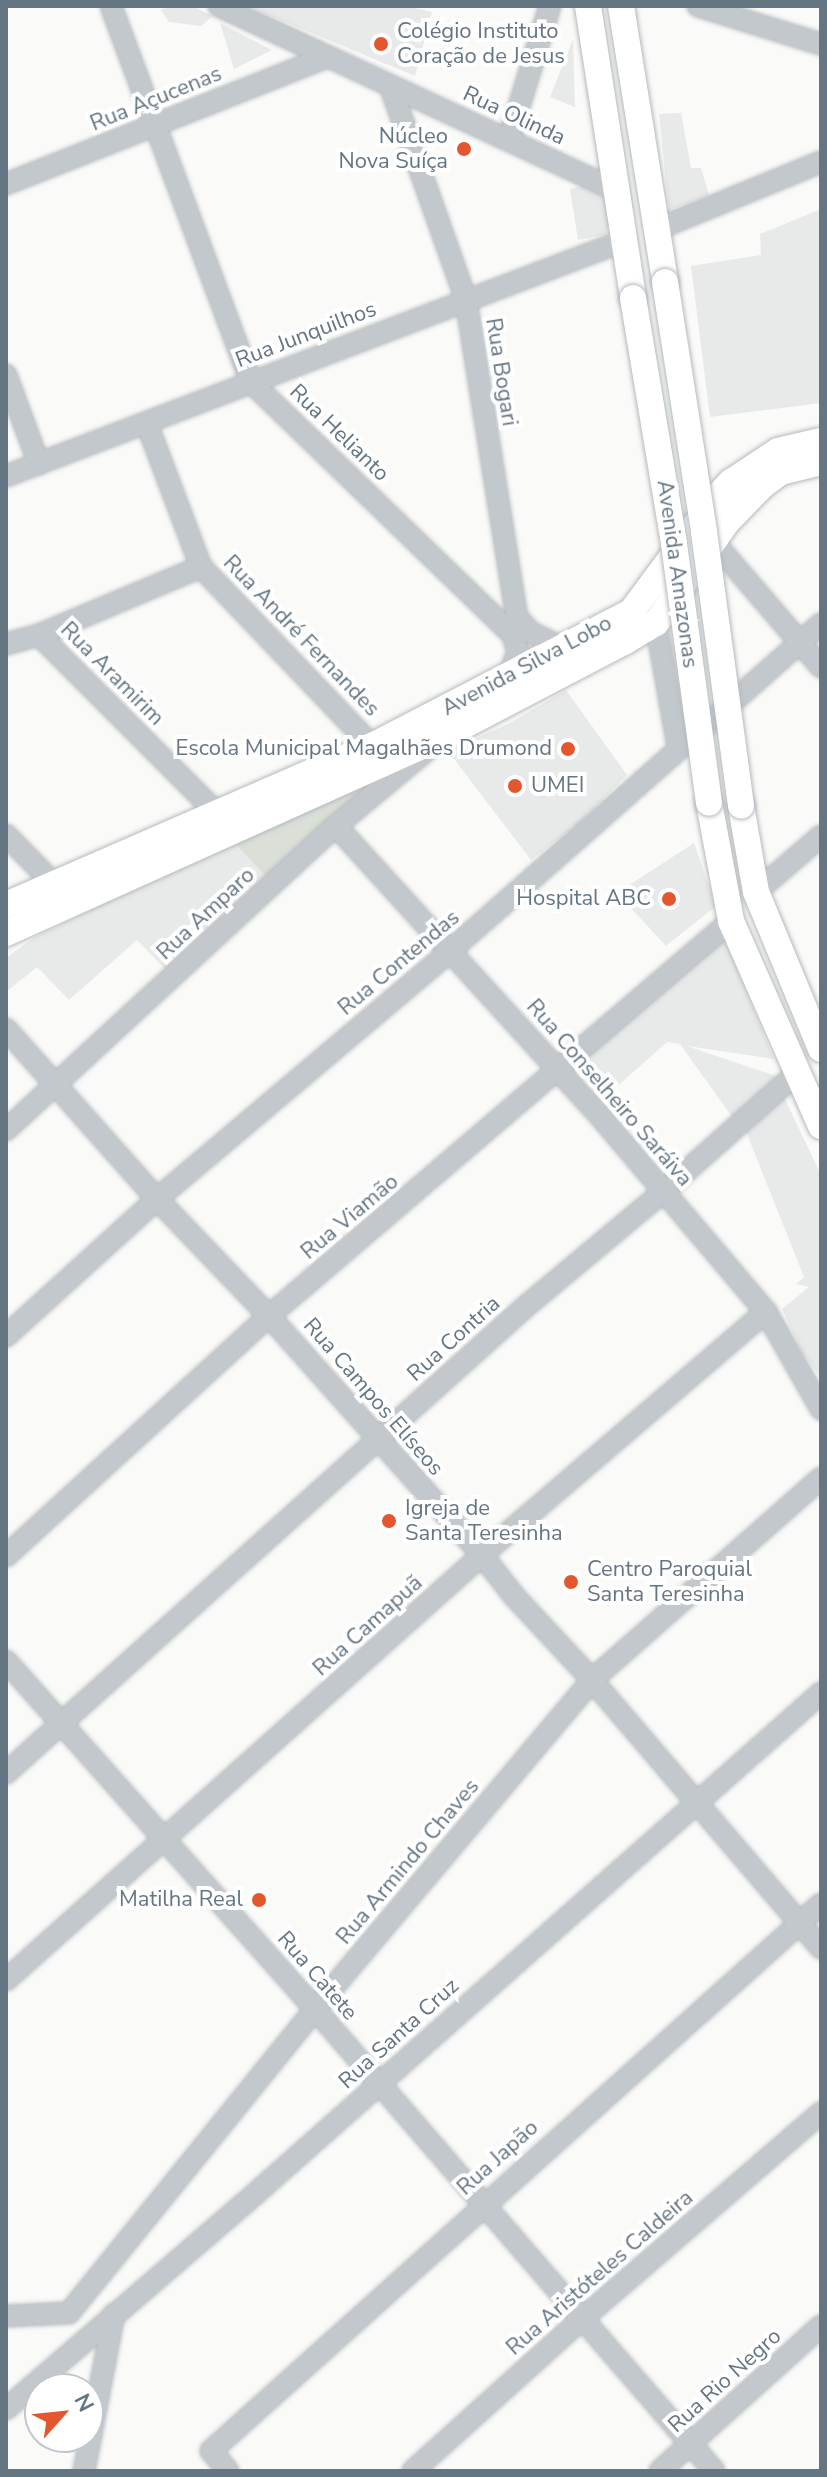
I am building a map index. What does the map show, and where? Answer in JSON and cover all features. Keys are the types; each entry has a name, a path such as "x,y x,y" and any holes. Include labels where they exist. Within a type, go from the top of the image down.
{"main road":[{"name":"Avenida Amazonas","path":"588,6 623,241 674,544 709,803 731,921 821,1126"},
{"name":"Avenida Amazonas","path":"621,6 704,532 741,806 756,892 821,1049"},
{"name":"Avenida Silva Lobo","path":"8,919 373,757 509,676 632,611 714,500 731,482 778,451 821,441"},
{"name":"Avenida Silva Lobo","path":"8,919 55,885 219,815 373,757 442,737 656,623 713,541 763,485 781,472 821,462"}],"street":[{"name":"Rua Helianto","path":"111,6 153,126 251,382 513,635 518,652 509,676"},
{"name":"Rua Olinda","path":"219,6 324,58 509,139 615,190"},
{"path":"509,139 550,6"},
{"path":"698,6 821,44"},
{"name":"Rua Açucenas","path":"6,184 324,58"},
{"name":"Rua Bogari","path":"391,88 466,300 517,617 530,632 563,648"},
{"path":"655,230 821,162"},
{"name":"Rua Junquilhos","path":"6,476 623,241"},
{"path":"6,375 39,464"},
{"name":"Rua André Fernandes","path":"147,424 201,567 373,757"},
{"path":"713,541 821,667"},
{"path":"6,644 39,635 201,567"},
{"path":"480,603 513,590"},
{"name":"Avenida Amazonas","path":"656,623 678,747"},
{"name":"Rua Contendas","path":"6,1336 157,1199 450,951 821,624"},
{"name":"Rua Aramirim","path":"39,635 219,815"},
{"name":"Rua Amparo","path":"6,1130 336,826 442,737"},
{"name":"Rua Conselheiro Saráiva","path":"336,826 557,1068 766,1312 821,1409"},
{"path":"6,835 55,885"},
{"path":"756,892 821,836"},
{"name":"Rua Viamão","path":"6,1556 269,1316 731,921"},
{"name":"Rua Campos Elíseos","path":"6,1029 157,1199 269,1316 482,1555 514,1596 592,1680 821,1948"},
{"name":"Rua Contria","path":"6,1773 524,1308 664,1191 796,1074"},
{"name":"Rua Camapuã","path":"6,1980 482,1555 766,1312"},
{"name":"Rua Armindo Chaves","path":"6,2316 69,2313 315,2009 592,1680 821,1478"},
{"name":"Rua Catete","path":"6,1661 315,2009 481,2205 714,2471"},
{"name":"Rua Santa Cruz","path":"6,2409 821,1693"},
{"name":"Rua Japão","path":"228,2471 211,2451 481,2205 821,1904"},
{"name":"Rua Aristóteles Caldeira","path":"413,2471 582,2319 821,2113"},
{"path":"84,2471 114,2314"},
{"name":"Rua Rio Negro","path":"660,2471 821,2326"}],"shaded area":[{"path":"171,6 192,6 213,16 201,26 169,22 161,10"},
{"name":"Colégio Instituto Coração de Jesus","path":"247,6 406,6 432,12 415,76"},
{"path":"220,23 272,50 234,69"},
{"path":"573,39 575,107 550,97"},
{"path":"681,113 691,168 701,168 709,195 669,210 659,114"},
{"path":"589,184 605,191 618,210 605,235 578,240 570,189"},
{"path":"821,209 821,403 710,417 691,266 761,255 760,234"},
{"path":"566,690 627,775 580,822 531,860 448,751 510,723"},
{"path":"385,774 269,880 233,841"},
{"path":"233,841 269,880 166,970 137,940 69,1000 37,967 6,992 6,958 33,938"},
{"name":"Hospital ABC","path":"694,843 716,906 666,946 617,893"},
{"path":"724,938 774,1059 687,1046 782,1078 735,1121 680,1044 667,1042 604,1098 574,1064"},
{"path":"783,1095 821,1175 821,1378 802,1352 782,1309 809,1287 796,1284 804,1277 745,1129"}],"place":[{"name":"Colégio Instituto Coração de Jesus","path":"381,44"},
{"name":"Núcleo Nova Suíça","path":"464,149"},
{"name":"Escola Municipal Magalhães Drumond","path":"568,749"},
{"name":"UMEI","path":"515,786"},
{"name":"Hospital ABC","path":"669,899"},
{"name":"Igreja de Santa Teresinha","path":"389,1521"},
{"name":"Centro Paroquial Santa Teresinha","path":"571,1582"},
{"name":"Matilha Real","path":"259,1900"}]}
